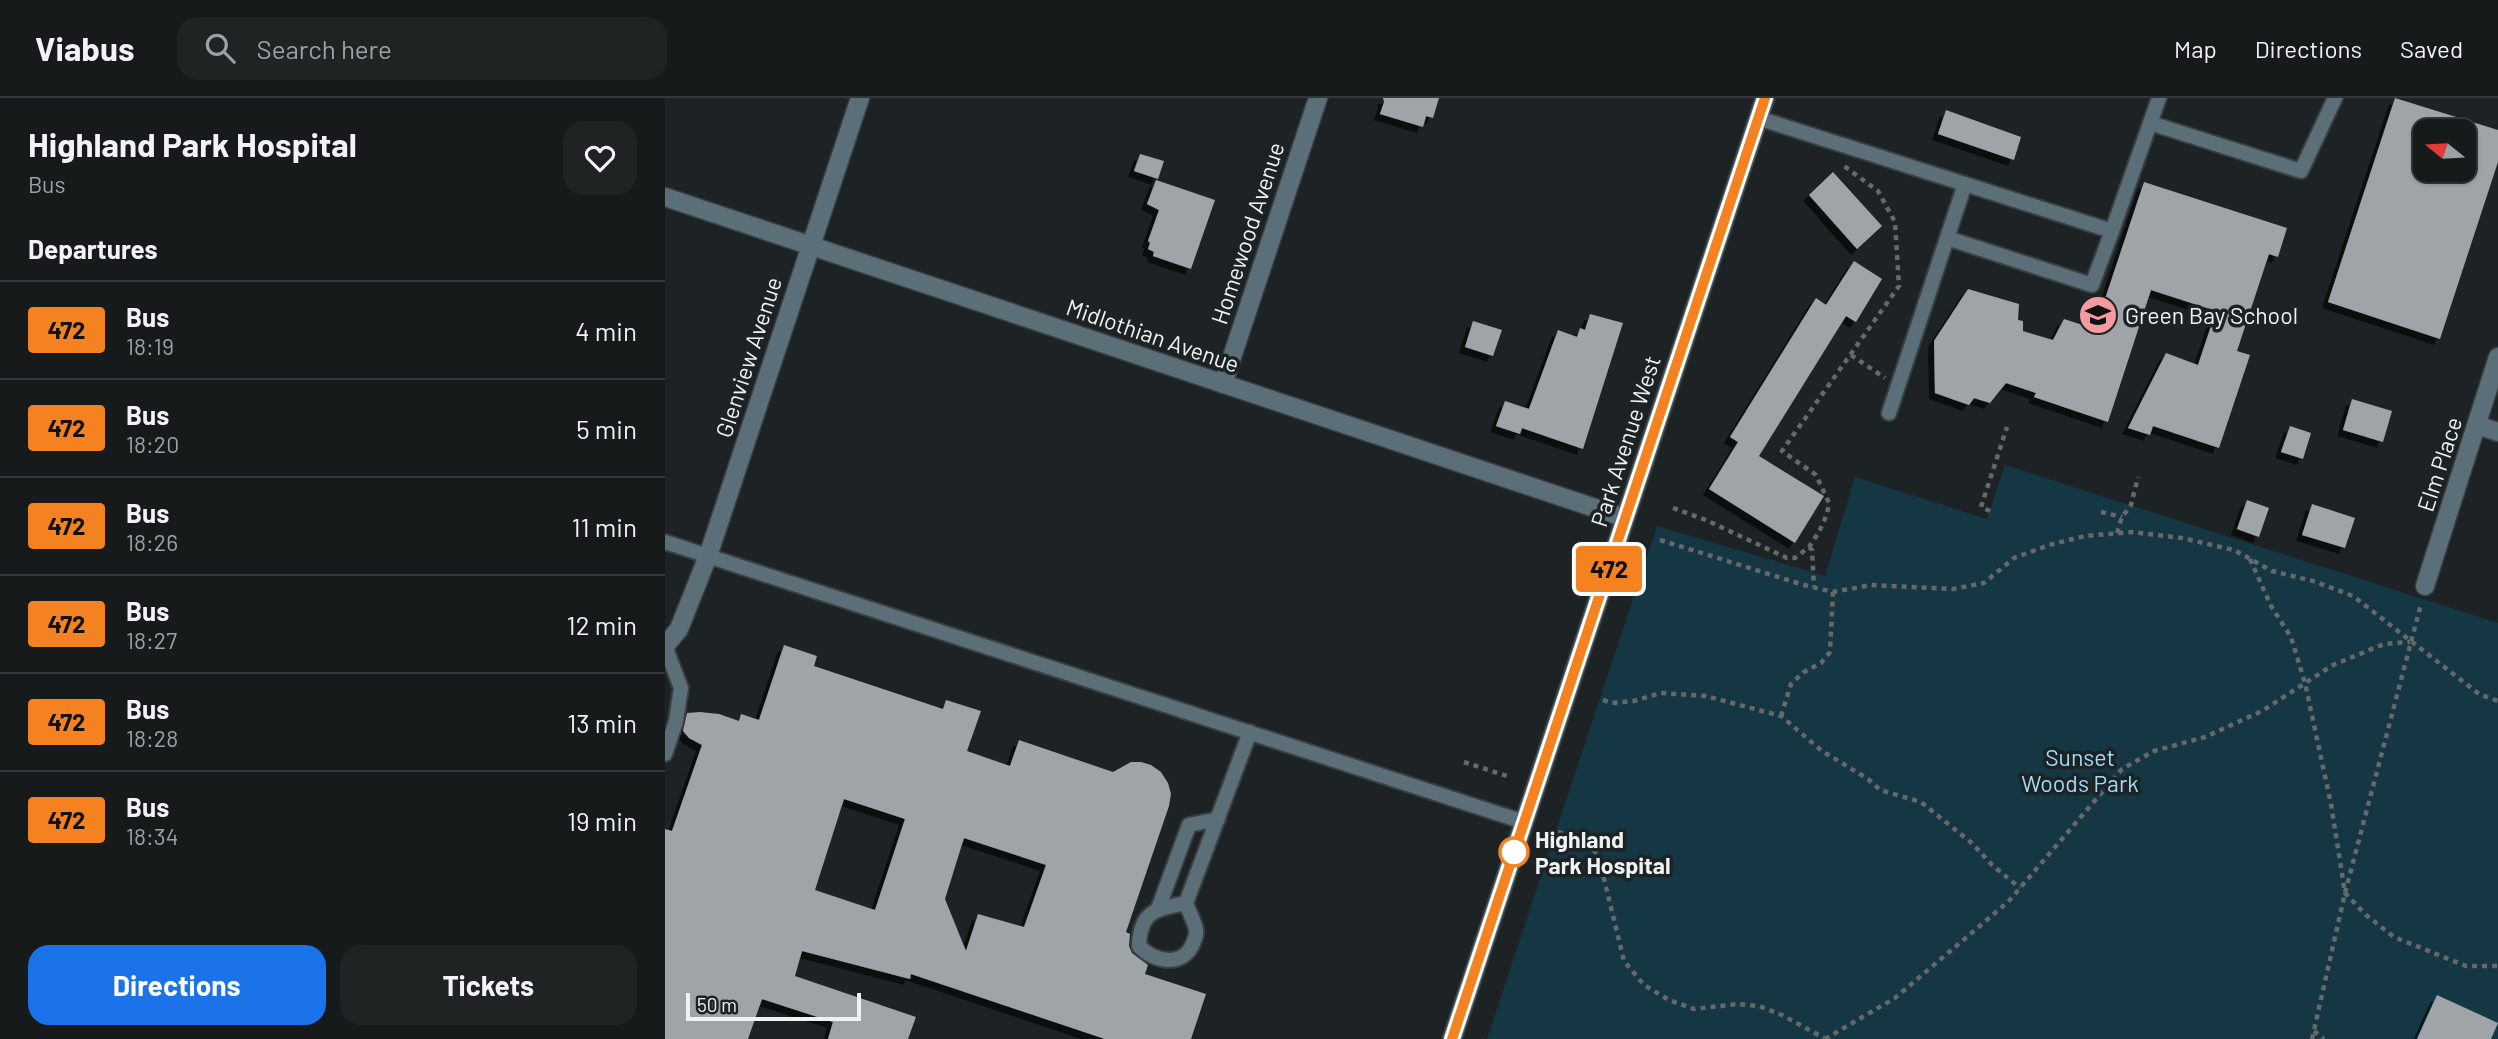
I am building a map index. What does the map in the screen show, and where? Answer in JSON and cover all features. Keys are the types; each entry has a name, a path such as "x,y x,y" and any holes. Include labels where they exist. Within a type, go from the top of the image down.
{"street":[{"name":"Glenview Avenue","path":"665,646 679,629 708,555 860,98"},
{"name":"Homewood Avenue","path":"1223,384 1318,98"},
{"name":"Park Avenue West","path":"1452,1039 1765,98"},
{"name":"Midlothian Avenue","path":"665,197 1625,518"},
{"name":"Elm Place","path":"2425,586 2498,357"},
{"path":"2477,425 2498,432"}],"lane":[{"path":"1947,238 2092,285 2158,98"},
{"path":"2150,123 2301,171 2335,98"},
{"path":"1758,118 2112,232"},
{"path":"1889,413 1965,184"},
{"path":"665,542 1524,822"},
{"path":"665,646 681,688 676,721 665,754"},
{"path":"1186,903 1158,909 1148,916 1139,930 1139,946 1148,956 1162,961 1179,959 1191,949 1197,932 1186,903 1250,732"},
{"path":"1158,909 1189,825 1218,819"}],"path":[{"path":"1673,508 1706,520 1787,558 1795,558 1809,547 1819,532 1829,503 1816,475 1782,452 1899,286 1895,222 1878,191 1861,177 1834,163"},
{"path":"1851,355 1898,387"},
{"path":"1990,510 1981,507 2007,427"},
{"path":"2117,533 2122,517 2131,505 2139,477"},
{"path":"2101,512 2122,517"},
{"path":"1660,540 1833,592 1871,586 1953,589 1984,583 2014,558 2085,536 2132,532 2182,538 2234,550 2272,571 2313,581 2353,596 2479,694 2498,701"},
{"path":"1809,547 1812,550 1814,587"},
{"path":"2250,559 2271,606 2291,637 2305,683 2331,804 2345,893 2365,915 2394,937 2466,966 2498,965"},
{"path":"2312,1039 2345,893 2425,586"},
{"path":"1781,716 1791,684 1804,672 1821,663 1830,652 1833,592"},
{"path":"1558,832 1579,839 1598,854 1624,961 1644,985 1669,1000 1694,1009 1738,1004 1759,1006 1824,1038 1895,998 2008,902 2122,769 2154,751 2205,737 2262,711 2333,665 2384,644 2411,642"},
{"path":"1603,700 1612,703 1634,701 1661,693 1706,696 1781,716 1822,751 1868,779 1879,790 1921,802 1973,844 2020,888"},
{"path":"1464,762 1510,777"},
{"path":"2314,1031 2324,1039"}],"green space":[{"name":"Sunset Woods Park","path":"2005,465 2498,623 2498,1039 1487,1039 1657,526 1825,576 1855,477 1987,519"}],"building":[{"path":"1383,98 1439,98 1433,118 1426,116 1423,127 1380,114"},
{"path":"2395,98 2463,119 2413,119 2413,182 2476,182 2476,123 2498,130 2498,162 2440,339 2328,302"},
{"path":"1946,110 2021,137 2014,160 1938,134"},
{"path":"1140,154 1164,161 1158,179 1134,171"},
{"path":"1833,172 1882,226 1857,249 1809,195"},
{"path":"1156,180 1215,200 1191,269 1153,256 1154,252 1148,249 1148,241 1159,210 1147,204"},
{"name":"Green Bay School","path":"2144,182 2287,228 2278,257 2269,254 2237,351 2250,355 2219,448 2153,426 2150,435 2128,428 2166,353 2198,365 2216,311 2151,290 2108,422 2034,397 2036,393 2006,383 1990,403 1974,398 1969,405 1935,393 1934,341 1968,289 2019,304 2018,320 2023,321 2023,331 2053,340 2064,319 2095,329"},
{"path":"1854,261 1882,279 1856,322 1846,316 1759,456 1824,496 1795,543 1709,489 1738,442 1730,437 1816,298 1826,305"},
{"path":"1590,314 1623,323 1583,449 1522,428 1520,434 1496,426 1505,401 1529,409 1558,330 1577,337 1580,328 1585,330"},
{"path":"1473,321 1502,330 1493,356 1465,347"},
{"path":"2352,399 2392,411 2383,442 2343,430"},
{"path":"2290,426 2311,433 2303,459 2281,452"},
{"path":"2247,500 2269,508 2259,537 2237,529"},
{"path":"2312,504 2355,518 2345,548 2302,535"},
{"path":"784,645 817,656 814,666 943,709 946,700 981,711 967,751 1010,766 1019,740 1113,772 1131,762 1141,762 1161,772 1171,794 1169,806 1126,932 1130,934 1129,946 1132,953 1148,965 1145,974 1206,994 1191,1039 1105,1039 911,974 910,979 802,951 795,976 916,1017 908,1039 828,1039 833,1022 762,999 748,1039 665,1039 665,829 672,831 702,745 683,731 687,713 719,714 739,721 741,714 759,720","holes":["844,799 905,819 875,910 815,890","964,838 1046,865 1024,927 978,914 966,951 945,899"]},
{"path":"2437,995 2498,1023 2491,1039 2417,1039"}],"bus line":[{"name":"472","path":"1452,1039 1765,98"}],"place":[{"name":"Green Bay School","path":"2098,315"},
{"name":"Highland Park Hospital","path":"1514,852"}]}
